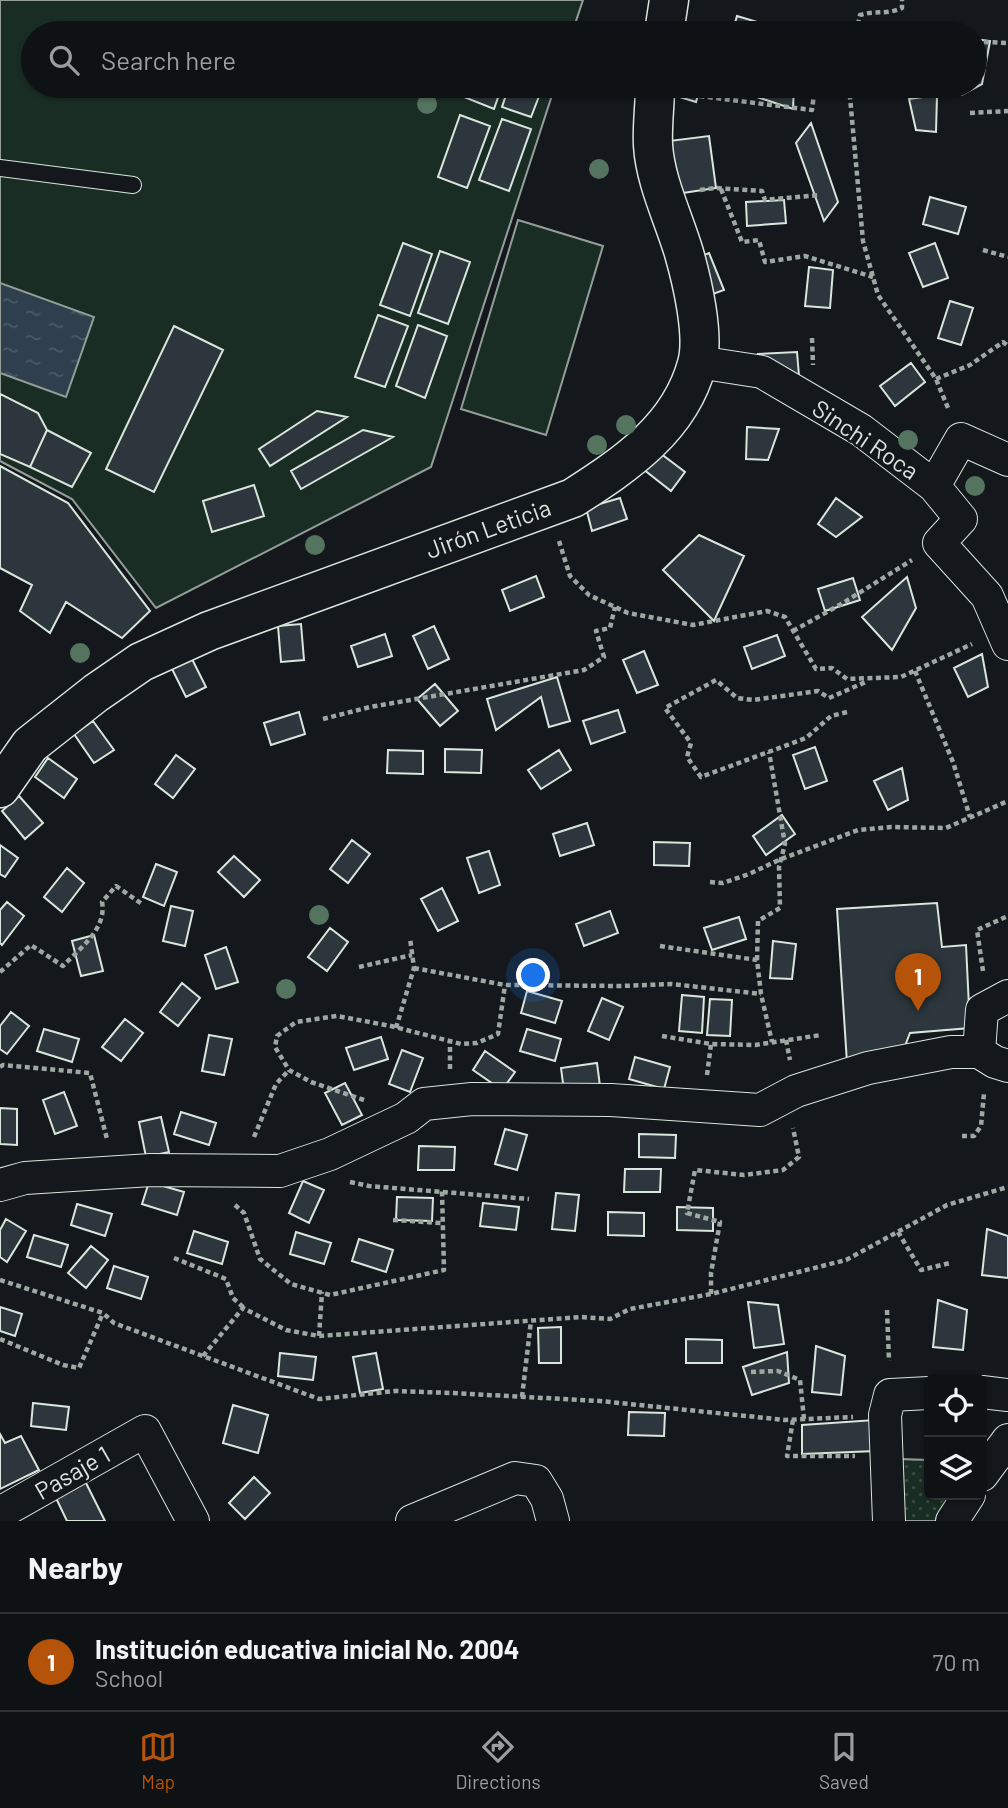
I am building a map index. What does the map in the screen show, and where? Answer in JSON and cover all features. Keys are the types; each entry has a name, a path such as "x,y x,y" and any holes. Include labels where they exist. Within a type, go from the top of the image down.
{"street":[{"path":"666,21 669,0"},
{"name":"Jirón Leticia","path":"0,788 30,745 96,693 141,662 209,631 573,498 653,441 682,403 698,362 695,305 685,255 664,194 653,146 655,98"},
{"name":"Sinchi Roca","path":"698,362 762,372 861,430 934,486 961,439"},
{"path":"961,439 1008,460"},
{"path":"934,486 961,519 939,543 987,596 1005,637"},
{"path":"0,1185 25,1178 151,1170 237,1185 330,1154 406,1118 424,1104 472,1099 611,1100 760,1110 796,1091 868,1068 951,1052 991,1058 982,1010 1008,996"},
{"path":"987,1393 1008,1395"},
{"path":"889,1521 886,1456 888,1405 924,1394"},
{"name":"Pasaje 1","path":"0,1513 145,1432 193,1521"},
{"path":"987,1468 1008,1440"},
{"path":"412,1521 515,1478 536,1481 547,1499 553,1521"},
{"path":"952,1521 966,1500"}],"lane":[{"path":"0,168 133,185"}],"path":[{"path":"859,21 860,15 873,11 891,13 902,8 902,0"},
{"path":"987,42 1008,43"},
{"path":"727,98 813,110 814,98"},
{"path":"850,98 863,241 878,295 936,379 961,439"},
{"path":"970,113 1008,111"},
{"path":"721,189 742,242 759,240 765,262 805,256 873,277"},
{"path":"664,194 721,189 762,191 765,200 819,195"},
{"path":"983,250 1008,257"},
{"path":"936,379 970,365 1003,342 1008,346"},
{"path":"549,506 570,576 589,595 628,613 693,625 767,611 785,617 816,669 832,668 848,679 901,677 1005,637"},
{"path":"793,631 939,543"},
{"path":"323,719 370,707 584,670 604,657 596,631 610,628 615,607"},
{"path":"915,671 953,762 970,817"},
{"path":"848,712 831,716 806,738 701,778 687,757 691,743 665,708 716,680 737,698 753,700 818,691 829,698 873,679"},
{"path":"769,752 785,844 779,867 780,908 758,921 757,960 761,994 772,1042"},
{"path":"710,882 723,883 858,830 891,827 946,828 1008,801"},
{"path":"0,972 31,945 62,966 100,925 104,912 102,902 116,886 142,904"},
{"path":"976,930 1008,916"},
{"path":"396,1028 414,968 410,938"},
{"path":"660,946 757,960"},
{"path":"359,967 412,955"},
{"path":"414,968 505,985 672,984 761,994"},
{"path":"368,1101 311,1082 289,1070 275,1047 277,1035 296,1022 337,1016 461,1044 477,1043 498,1034 505,985"},
{"path":"662,1036 711,1044 754,1045 821,1035"},
{"path":"962,1136 974,1136 981,1126 991,1058"},
{"path":"0,1067 3,1065 90,1073 114,1172"},
{"path":"289,1070 276,1084 237,1185 260,1259 291,1284 330,1295 444,1270 442,1191"},
{"path":"711,1294 711,1273 720,1222 687,1213 695,1170 744,1175 783,1170 799,1157 786,1096"},
{"path":"344,1180 369,1186 529,1199"},
{"path":"174,1258 226,1279 233,1298 243,1307 286,1330 319,1336 580,1317 610,1319 630,1309 711,1294 846,1260 947,1205 1008,1187"},
{"path":"393,1220 442,1223"},
{"path":"898,1232 921,1270 950,1263"},
{"path":"0,1280 103,1313 114,1323 319,1399 395,1391 522,1396 793,1420 888,1405 887,1310"},
{"path":"319,1336 322,1292"},
{"path":"203,1356 243,1307"},
{"path":"0,1339 63,1366 79,1368 103,1313"},
{"path":"522,1396 531,1321"},
{"path":"751,1371 778,1371 800,1381 804,1419"},
{"path":"793,1420 787,1455 886,1456"}],"green space":[{"path":"0,0 583,0 576,21 21,21 21,98 551,98 431,467 156,608 72,499 0,461"},
{"path":"518,220 603,246 546,435 461,409"},
{"path":"899,1459 924,1460 924,1500 955,1500 944,1521 899,1521"}],"water":[{"path":"0,283 94,317 66,397 0,373"}],"building":[{"path":"737,16 754,21 736,21"},
{"path":"466,98 498,98 494,109"},
{"path":"505,98 538,98 531,117 502,107"},
{"path":"760,98 793,98 793,109"},
{"path":"937,98 936,132 916,130 909,99"},
{"path":"460,115 490,126 467,188 438,177"},
{"path":"502,119 531,129 509,191 479,180"},
{"path":"811,123 838,202 824,221 796,143"},
{"path":"709,136 716,188 676,194 669,141"},
{"path":"930,197 966,207 958,234 923,224"},
{"path":"784,200 786,223 747,226 746,202"},
{"path":"403,243 432,254 410,316 380,305"},
{"path":"935,243 948,278 923,287 909,253"},
{"path":"440,251 470,262 448,324 418,313"},
{"path":"709,253 724,290 702,298 687,262"},
{"path":"809,267 833,270 830,308 805,306"},
{"path":"950,301 973,308 961,345 938,338"},
{"path":"378,315 408,326 385,387 355,377"},
{"path":"418,325 447,336 425,398 396,386"},
{"path":"174,326 223,350 154,492 106,469"},
{"path":"797,352 799,376 760,379 758,354"},
{"path":"911,363 925,382 895,406 880,386"},
{"path":"0,394 38,413 47,430 30,467 0,454"},
{"path":"317,411 347,417 270,466 259,449"},
{"path":"747,427 779,429 768,460 746,459"},
{"path":"47,430 91,453 72,487 30,467"},
{"path":"363,430 393,437 301,489 291,471"},
{"path":"656,450 685,472 671,491 643,469"},
{"path":"0,466 68,503 150,611 122,638 66,602 50,633 20,611 32,585 0,568"},
{"path":"254,485 264,516 212,532 203,501"},
{"path":"620,498 627,519 592,531 586,508"},
{"path":"836,498 862,517 836,537 818,524"},
{"path":"699,535 744,556 714,621 663,570"},
{"path":"536,576 544,597 510,611 502,590"},
{"path":"907,577 916,608 892,650 862,617"},
{"path":"853,578 860,600 825,611 818,589"},
{"path":"301,624 304,660 281,662 278,626"},
{"path":"434,626 449,659 428,669 413,636"},
{"path":"385,634 392,656 358,667 351,646"},
{"path":"777,635 785,656 752,669 744,647"},
{"path":"644,651 658,685 637,693 623,660"},
{"path":"982,654 988,687 968,697 954,668"},
{"path":"190,655 206,687 186,697 170,665"},
{"path":"557,677 570,721 549,727 541,697 496,730 487,699"},
{"path":"435,684 458,711 440,726 417,699"},
{"path":"618,710 625,732 591,744 583,721"},
{"path":"299,712 305,734 271,745 264,723"},
{"path":"93,721 114,750 94,763 74,734"},
{"path":"815,747 827,781 805,789 793,755"},
{"path":"445,749 482,750 481,773 445,772"},
{"path":"388,750 423,751 423,774 387,773"},
{"path":"559,750 571,770 541,789 528,770"},
{"path":"176,755 195,769 173,798 155,784"},
{"path":"48,758 77,779 64,798 35,777"},
{"path":"902,768 908,800 888,810 874,781"},
{"path":"19,796 43,823 25,839 2,811"},
{"path":"782,815 795,834 766,855 753,836"},
{"path":"587,823 594,845 560,856 553,834"},
{"path":"352,840 370,854 348,883 330,869"},
{"path":"654,842 690,843 689,866 654,865"},
{"path":"0,845 18,858 5,877 0,874"},
{"path":"489,851 500,885 479,893 467,858"},
{"path":"234,856 260,880 244,897 218,872"},
{"path":"156,864 177,872 164,906 143,897"},
{"path":"67,868 84,883 62,912 44,897"},
{"path":"442,888 458,921 438,931 421,899"},
{"path":"7,902 24,916 2,945 0,910"},
{"path":"937,903 942,947 966,945 970,1028 910,1033 905,1046 847,1063 837,909"},
{"path":"171,906 193,911 185,946 163,941"},
{"path":"610,911 618,933 584,946 576,924"},
{"path":"739,917 746,939 712,950 704,928"},
{"path":"330,928 348,942 327,971 308,957"},
{"path":"94,935 103,971 81,976 72,941"},
{"path":"773,941 796,944 792,979 770,978"},
{"path":"226,947 238,982 216,989 205,955"},
{"path":"182,983 200,998 178,1026 160,1012"},
{"path":"527,991 562,1001 555,1023 521,1013"},
{"path":"682,995 704,997 702,1033 679,1031"},
{"path":"602,998 623,1007 609,1040 588,1031"},
{"path":"710,999 732,1000 730,1036 707,1035"},
{"path":"11,1012 29,1026 7,1054 0,1049 0,1026"},
{"path":"125,1019 143,1033 121,1061 102,1047"},
{"path":"44,1029 79,1039 72,1062 37,1051"},
{"path":"527,1029 561,1039 555,1061 520,1051"},
{"path":"209,1035 232,1039 224,1075 202,1071"},
{"path":"381,1037 388,1059 354,1070 346,1048"},
{"path":"402,1050 423,1058 410,1092 389,1084"},
{"path":"485,1051 515,1072 502,1090 473,1070"},
{"path":"635,1057 670,1067 664,1089 629,1079"},
{"path":"597,1063 600,1086 564,1091 561,1068"},
{"path":"345,1083 362,1115 342,1125 325,1093"},
{"path":"64,1092 77,1126 55,1134 43,1100"},
{"path":"0,1108 17,1109 17,1145 0,1144"},
{"path":"181,1112 216,1123 209,1145 174,1134"},
{"path":"161,1117 169,1152 146,1157 139,1122"},
{"path":"505,1129 527,1135 517,1170 495,1164"},
{"path":"639,1134 676,1135 675,1158 639,1157"},
{"path":"419,1146 455,1147 454,1170 418,1170"},
{"path":"625,1169 661,1169 660,1192 624,1192"},
{"path":"303,1181 324,1190 309,1223 289,1213"},
{"path":"149,1182 184,1192 177,1215 142,1204"},
{"path":"556,1193 579,1195 575,1231 552,1229"},
{"path":"397,1197 433,1198 432,1221 396,1220"},
{"path":"483,1203 519,1207 516,1230 480,1226"},
{"path":"77,1204 112,1214 105,1236 71,1225"},
{"path":"677,1207 713,1208 713,1231 677,1230"},
{"path":"608,1212 644,1213 644,1236 608,1235"},
{"path":"6,1219 26,1231 7,1262 0,1257 0,1230"},
{"path":"987,1229 1008,1236 1008,1278 982,1275"},
{"path":"194,1231 228,1242 222,1264 187,1253"},
{"path":"296,1232 331,1243 324,1264 290,1254"},
{"path":"34,1235 68,1245 61,1267 27,1257"},
{"path":"359,1239 393,1250 386,1272 352,1261"},
{"path":"91,1246 108,1260 86,1288 68,1273"},
{"path":"114,1266 148,1277 141,1299 107,1288"},
{"path":"938,1300 967,1310 963,1350 933,1347"},
{"path":"748,1302 778,1305 784,1344 754,1348"},
{"path":"0,1307 22,1314 15,1336 0,1331"},
{"path":"561,1327 561,1363 539,1363 538,1328"},
{"path":"686,1339 722,1340 722,1363 686,1363"},
{"path":"816,1346 845,1356 841,1395 812,1392"},
{"path":"787,1352 789,1383 752,1395 743,1367"},
{"path":"280,1353 316,1357 313,1380 278,1376"},
{"path":"376,1353 383,1389 360,1393 353,1357"},
{"path":"33,1403 69,1407 66,1430 31,1426"},
{"path":"233,1405 268,1415 258,1453 223,1443"},
{"path":"629,1412 665,1413 664,1436 628,1435"},
{"path":"875,1420 876,1451 802,1454 802,1425"},
{"path":"0,1434 5,1443 21,1436 39,1470 0,1489"},
{"path":"254,1477 270,1493 245,1519 229,1503"},
{"path":"85,1481 105,1521 67,1521 55,1496"}],"place":[{"name":"Institución educativa inicial No. 2004","path":"918,1011"}]}
